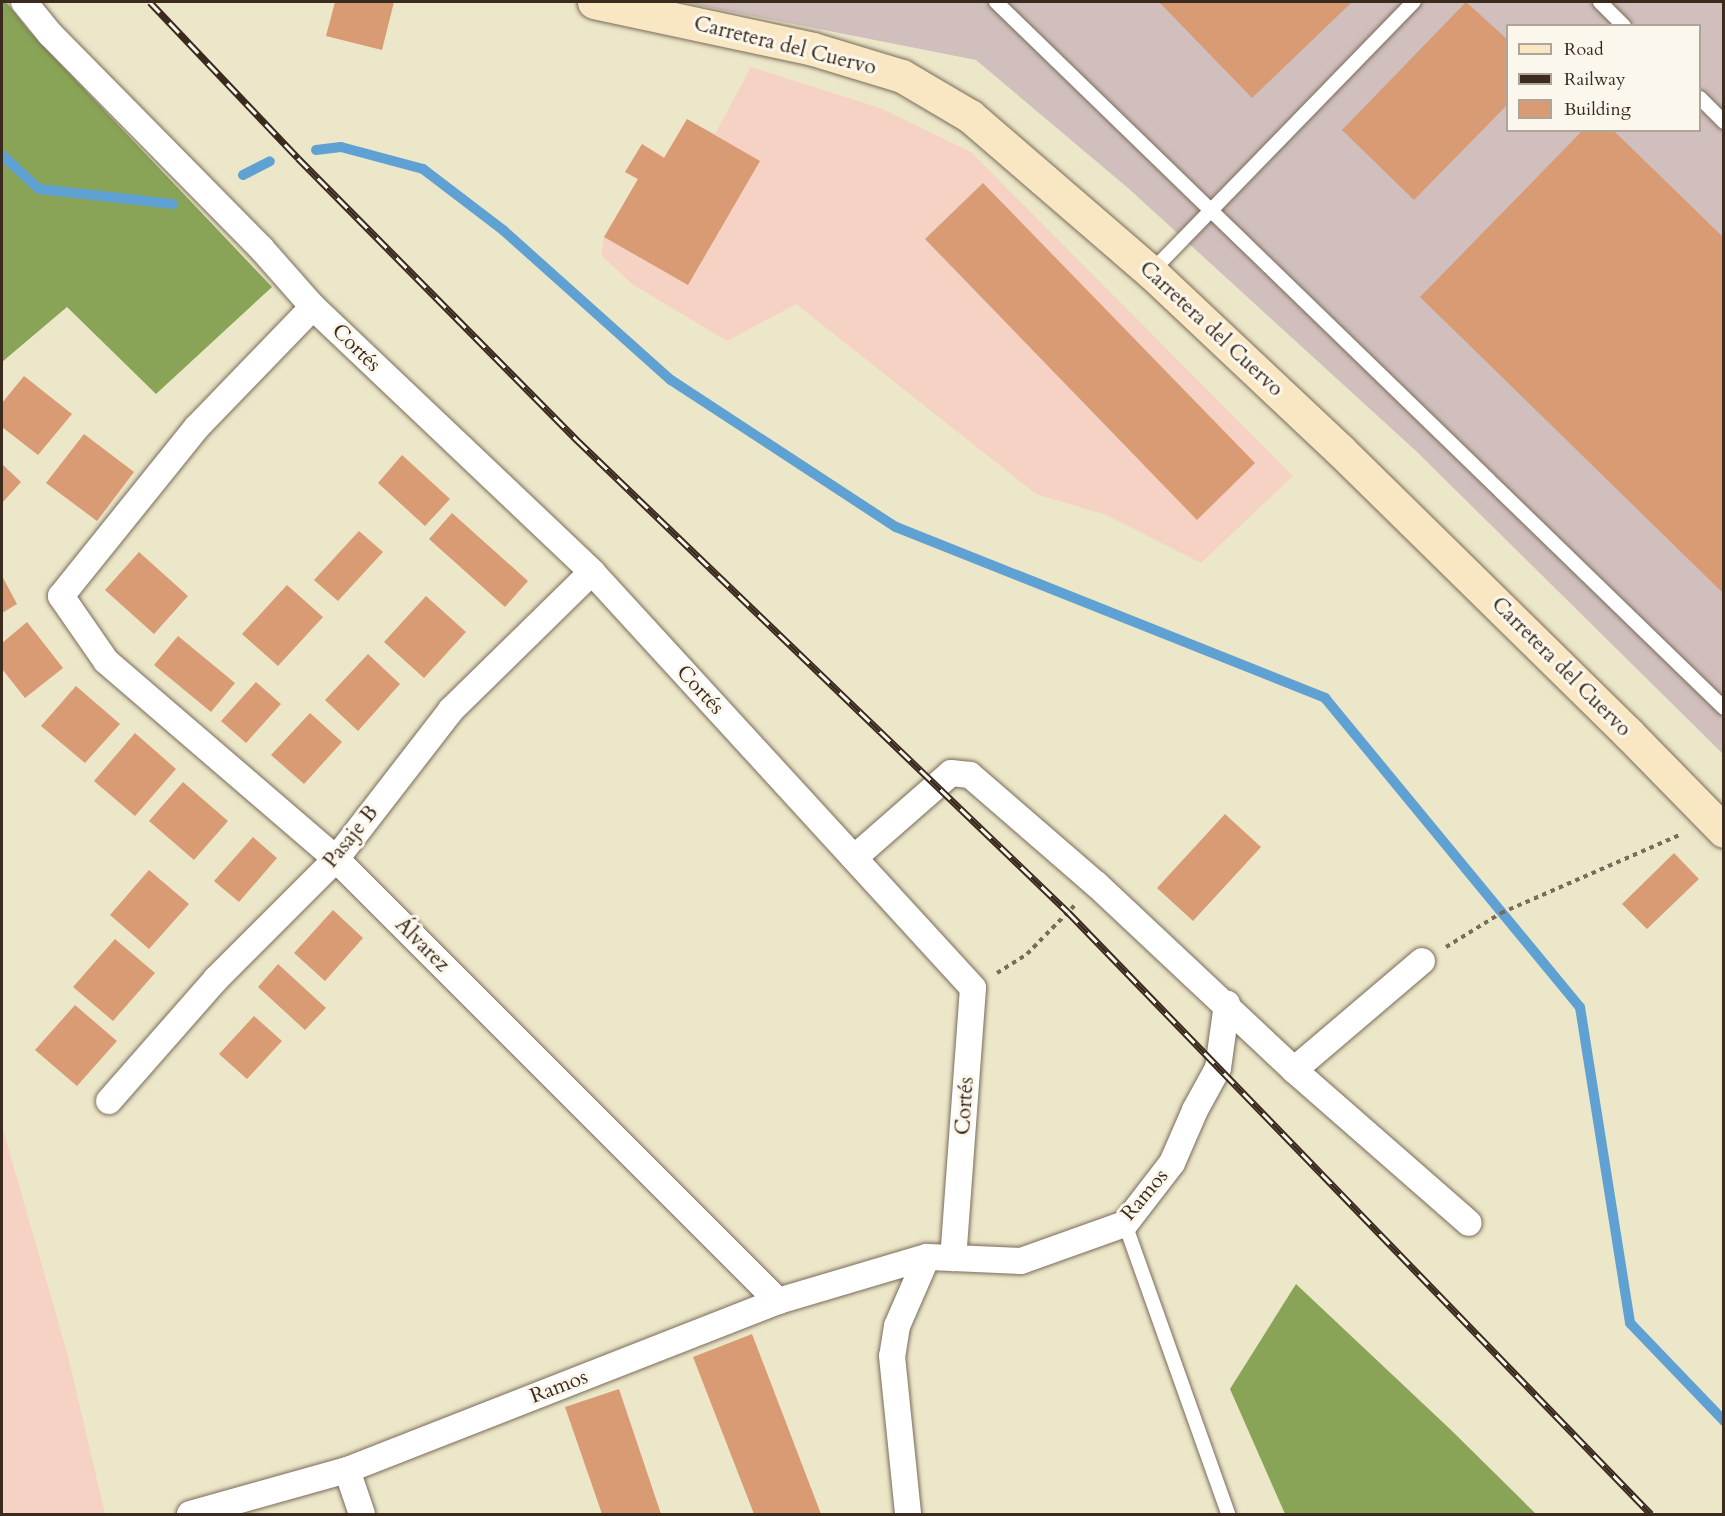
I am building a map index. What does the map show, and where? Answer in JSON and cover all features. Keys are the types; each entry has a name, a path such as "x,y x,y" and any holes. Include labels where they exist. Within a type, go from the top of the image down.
{"street":[{"name":"Cortés","path":"24,2 50,34 261,248 313,307 592,572 974,988 953,1258"},
{"name":"Carretera del Cuervo","path":"594,2 813,49 902,76 970,116 1151,272 1340,450 1718,826"},
{"name":"Álvarez","path":"313,307 197,427 61,596 106,661 336,859 778,1301"},
{"name":"Pasaje B","path":"109,1101 216,979 336,859 451,710 592,572"},
{"path":"854,858 934,786 951,774 970,776 1096,884 1227,1004 1294,1070 1469,1223"},
{"path":"1294,1070 1422,961"},
{"name":"Ramos","path":"953,1258 1021,1261 1125,1224 1172,1163 1195,1110 1218,1068 1227,1004"},
{"path":"908,1515 892,1356 897,1326 927,1257 953,1258"},
{"name":"Ramos","path":"190,1514 347,1470 778,1301 927,1257"},
{"path":"347,1470 362,1515"}],"lane":[{"path":"996,2 1724,708"},
{"path":"1151,272 1414,2"},
{"path":"1600,2 1622,24"},
{"path":"1701,100 1724,122"},
{"path":"1125,1224 1228,1515"}],"path":[{"path":"1422,961 1501,913 1718,826"},
{"path":"974,988 1028,954 1096,884"}],"shaded area":[{"path":"682,2 1723,2 1723,754 1416,451 1128,188 976,60"},
{"path":"751,67 880,108 971,152 1293,476 1201,563 1106,515 1036,494 796,304 727,341 632,284 601,255 604,237 638,180 625,172 642,144 665,157 687,119 715,134"},
{"path":"2,1126 68,1356 105,1514 2,1514"}],"green space":[{"path":"2,2 6,2 30,32 272,287 156,394 67,307 2,362"},
{"path":"1296,1284 1451,1430 1536,1514 1285,1514 1230,1389"}],"building":[{"path":"335,2 394,2 382,50 326,36"},
{"path":"1159,2 1352,2 1252,98"},
{"path":"1466,2 1506,38 1506,106 1414,200 1342,130"},
{"path":"687,119 760,161 688,285 604,237 638,179 625,172 642,144 664,158"},
{"path":"1581,132 1615,132 1724,238 1724,594 1420,297"},
{"path":"983,183 1255,463 1197,520 925,239"},
{"path":"24,376 72,414 38,455 2,427 2,403"},
{"path":"84,434 134,472 97,521 46,483"},
{"path":"402,455 450,499 425,526 378,483"},
{"path":"2,464 21,482 2,503"},
{"path":"452,513 528,581 505,607 429,539"},
{"path":"359,531 383,552 338,601 314,580"},
{"path":"139,552 188,596 154,634 105,590"},
{"path":"2,576 17,604 2,613"},
{"path":"287,585 323,617 278,666 242,634"},
{"path":"426,596 466,632 424,678 384,642"},
{"path":"27,622 63,668 25,698 2,669 2,643"},
{"path":"178,636 235,683 211,712 154,665"},
{"path":"368,654 400,684 358,731 325,700"},
{"path":"256,682 281,704 246,743 221,721"},
{"path":"76,686 120,724 85,763 41,726"},
{"path":"310,713 342,742 304,784 271,755"},
{"path":"135,733 176,769 135,816 94,781"},
{"path":"183,782 228,821 194,860 149,821"},
{"path":"1225,814 1261,847 1193,921 1157,888"},
{"path":"253,837 277,858 239,902 214,881"},
{"path":"1674,853 1699,879 1647,929 1622,904"},
{"path":"149,870 189,904 149,949 110,915"},
{"path":"333,910 363,938 325,981 294,953"},
{"path":"115,939 155,973 113,1021 73,987"},
{"path":"278,964 326,1008 305,1030 258,987"},
{"path":"75,1005 117,1041 77,1086 35,1050"},
{"path":"254,1016 282,1041 247,1079 219,1054"},
{"path":"752,1334 821,1514 754,1514 693,1357"},
{"path":"619,1389 661,1514 602,1514 565,1407"}],"waterway":[{"path":"316,150 341,147 423,169 503,230 671,380 896,527 1325,698 1580,1007 1630,1323 1724,1421"},
{"path":"2,155 39,189 173,204"},
{"path":"243,175 270,161"}],"railway":[{"path":"150,2 298,158 577,440 1068,912 1651,1514"}]}
